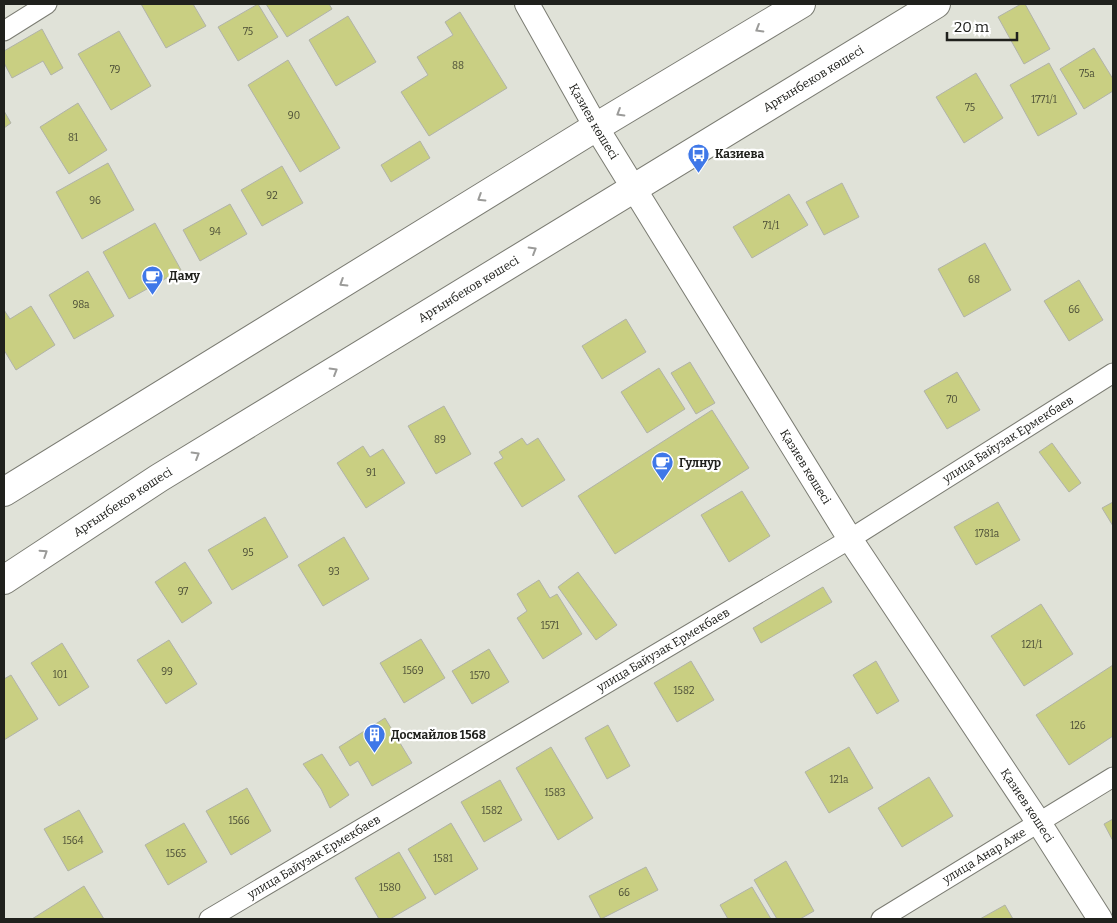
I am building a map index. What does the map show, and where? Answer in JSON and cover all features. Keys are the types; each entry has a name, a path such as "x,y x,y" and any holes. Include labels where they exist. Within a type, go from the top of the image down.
{"main road":[{"path":"4,492 596,127 801,4"},
{"name":"Арғынбеков көшесі","path":"4,580 159,478 936,4"}],"street":[{"path":"4,31 47,4"},
{"name":"Қазиев көшесі","path":"526,4 596,127 850,539 1100,919"},
{"name":"улица Байузак Ермекбаев","path":"208,919 850,539 1113,373"},
{"name":"улица Анар Аже","path":"881,919 1113,777"}],"building":[{"path":"141,4 193,4 206,26 166,48"},
{"path":"258,4 278,37 238,61 218,27"},
{"path":"266,4 329,4 332,9 287,37"},
{"path":"1021,4 1025,4 1050,49 1024,64 998,17"},
{"path":"460,12 507,88 429,136 401,92 428,75 417,57 453,35 445,22"},
{"path":"348,16 376,62 336,86 309,40"},
{"path":"42,29 63,68 51,75 43,61 12,78 4,63 4,51"},
{"path":"119,31 151,86 111,110 78,54"},
{"path":"1094,48 1113,79 1113,91 1084,109 1060,69"},
{"path":"288,60 340,148 300,172 248,85"},
{"path":"1049,63 1077,114 1038,136 1010,85"},
{"path":"976,73 1003,118 964,143 936,97"},
{"path":"78,103 107,150 69,174 40,127"},
{"path":"4,111 11,123 4,128"},
{"path":"420,141 430,158 391,182 381,165"},
{"path":"108,163 134,210 82,239 56,192"},
{"path":"282,166 303,203 262,226 241,190"},
{"path":"842,183 859,217 824,235 806,202"},
{"path":"789,194 808,225 752,258 733,227"},
{"path":"230,204 247,234 200,261 183,230"},
{"path":"155,223 181,270 129,299 103,252"},
{"path":"985,243 1011,290 964,317 938,269"},
{"path":"88,271 114,316 74,339 49,295"},
{"path":"1079,280 1103,320 1069,341 1044,301"},
{"path":"31,306 55,345 16,370 4,350 4,310 10,319"},
{"path":"626,319 646,352 602,379 582,346"},
{"path":"690,362 715,403 696,414 671,373"},
{"path":"659,368 685,409 647,433 621,392"},
{"path":"957,372 980,410 947,429 924,391"},
{"path":"444,406 471,454 436,474 408,426"},
{"name":"Гулнур","path":"712,410 749,468 615,554 578,496"},
{"path":"522,438 527,445 538,438 565,480 522,507 494,463 503,458 499,452"},
{"path":"1052,443 1081,483 1069,492 1039,452"},
{"path":"363,446 370,457 383,449 405,483 366,508 337,463"},
{"path":"742,491 770,536 729,562 701,515"},
{"path":"998,502 1020,540 976,565 954,527"},
{"path":"1113,502 1113,526 1102,508"},
{"path":"265,517 288,557 232,590 208,550"},
{"path":"344,537 369,579 323,606 298,565"},
{"path":"185,562 212,603 182,623 155,582"},
{"path":"578,572 617,625 596,640 558,587"},
{"path":"539,580 550,598 557,594 582,634 543,659 517,618 527,611 517,594"},
{"path":"823,587 832,602 761,643 753,628"},
{"path":"1041,604 1073,654 1024,686 991,636"},
{"path":"421,639 445,678 404,703 380,663"},
{"path":"169,640 197,684 166,704 137,660"},
{"path":"62,643 89,687 59,706 31,663"},
{"path":"489,649 509,682 472,704 452,671"},
{"path":"691,661 714,700 677,722 654,683"},
{"path":"876,661 899,701 877,714 853,675"},
{"path":"1113,665 1113,736 1069,765 1036,715"},
{"path":"11,675 38,719 4,740 4,679"},
{"name":"Досмайлов 1568","path":"385,718 412,763 372,786 358,761 350,766 339,747"},
{"path":"608,725 630,766 607,779 585,738"},
{"path":"551,747 593,818 558,840 516,768"},
{"path":"849,747 873,788 829,813 805,772"},
{"path":"322,754 349,795 330,808 321,789 303,764"},
{"path":"929,777 953,816 902,847 878,808"},
{"path":"500,780 522,820 484,842 461,802"},
{"path":"247,788 271,831 231,855 206,811"},
{"path":"79,810 103,852 68,871 44,829"},
{"path":"1113,819 1113,841 1104,824"},
{"path":"184,823 207,862 168,885 145,845"},
{"path":"451,823 478,869 435,895 408,849"},
{"path":"399,852 426,898 390,919 379,919 355,878"},
{"path":"786,861 814,911 800,919 777,919 754,880"},
{"path":"646,867 658,890 601,919 589,896"},
{"path":"84,886 104,919 32,919"},
{"path":"752,887 771,919 728,919 720,905"},
{"path":"1005,905 1013,919 980,919"}],"place":[{"name":"Казиева","path":"699,173"},
{"name":"Даму","path":"153,295"},
{"name":"Гулнур","path":"663,482"},
{"name":"Досмайлов 1568","path":"375,754"}]}
